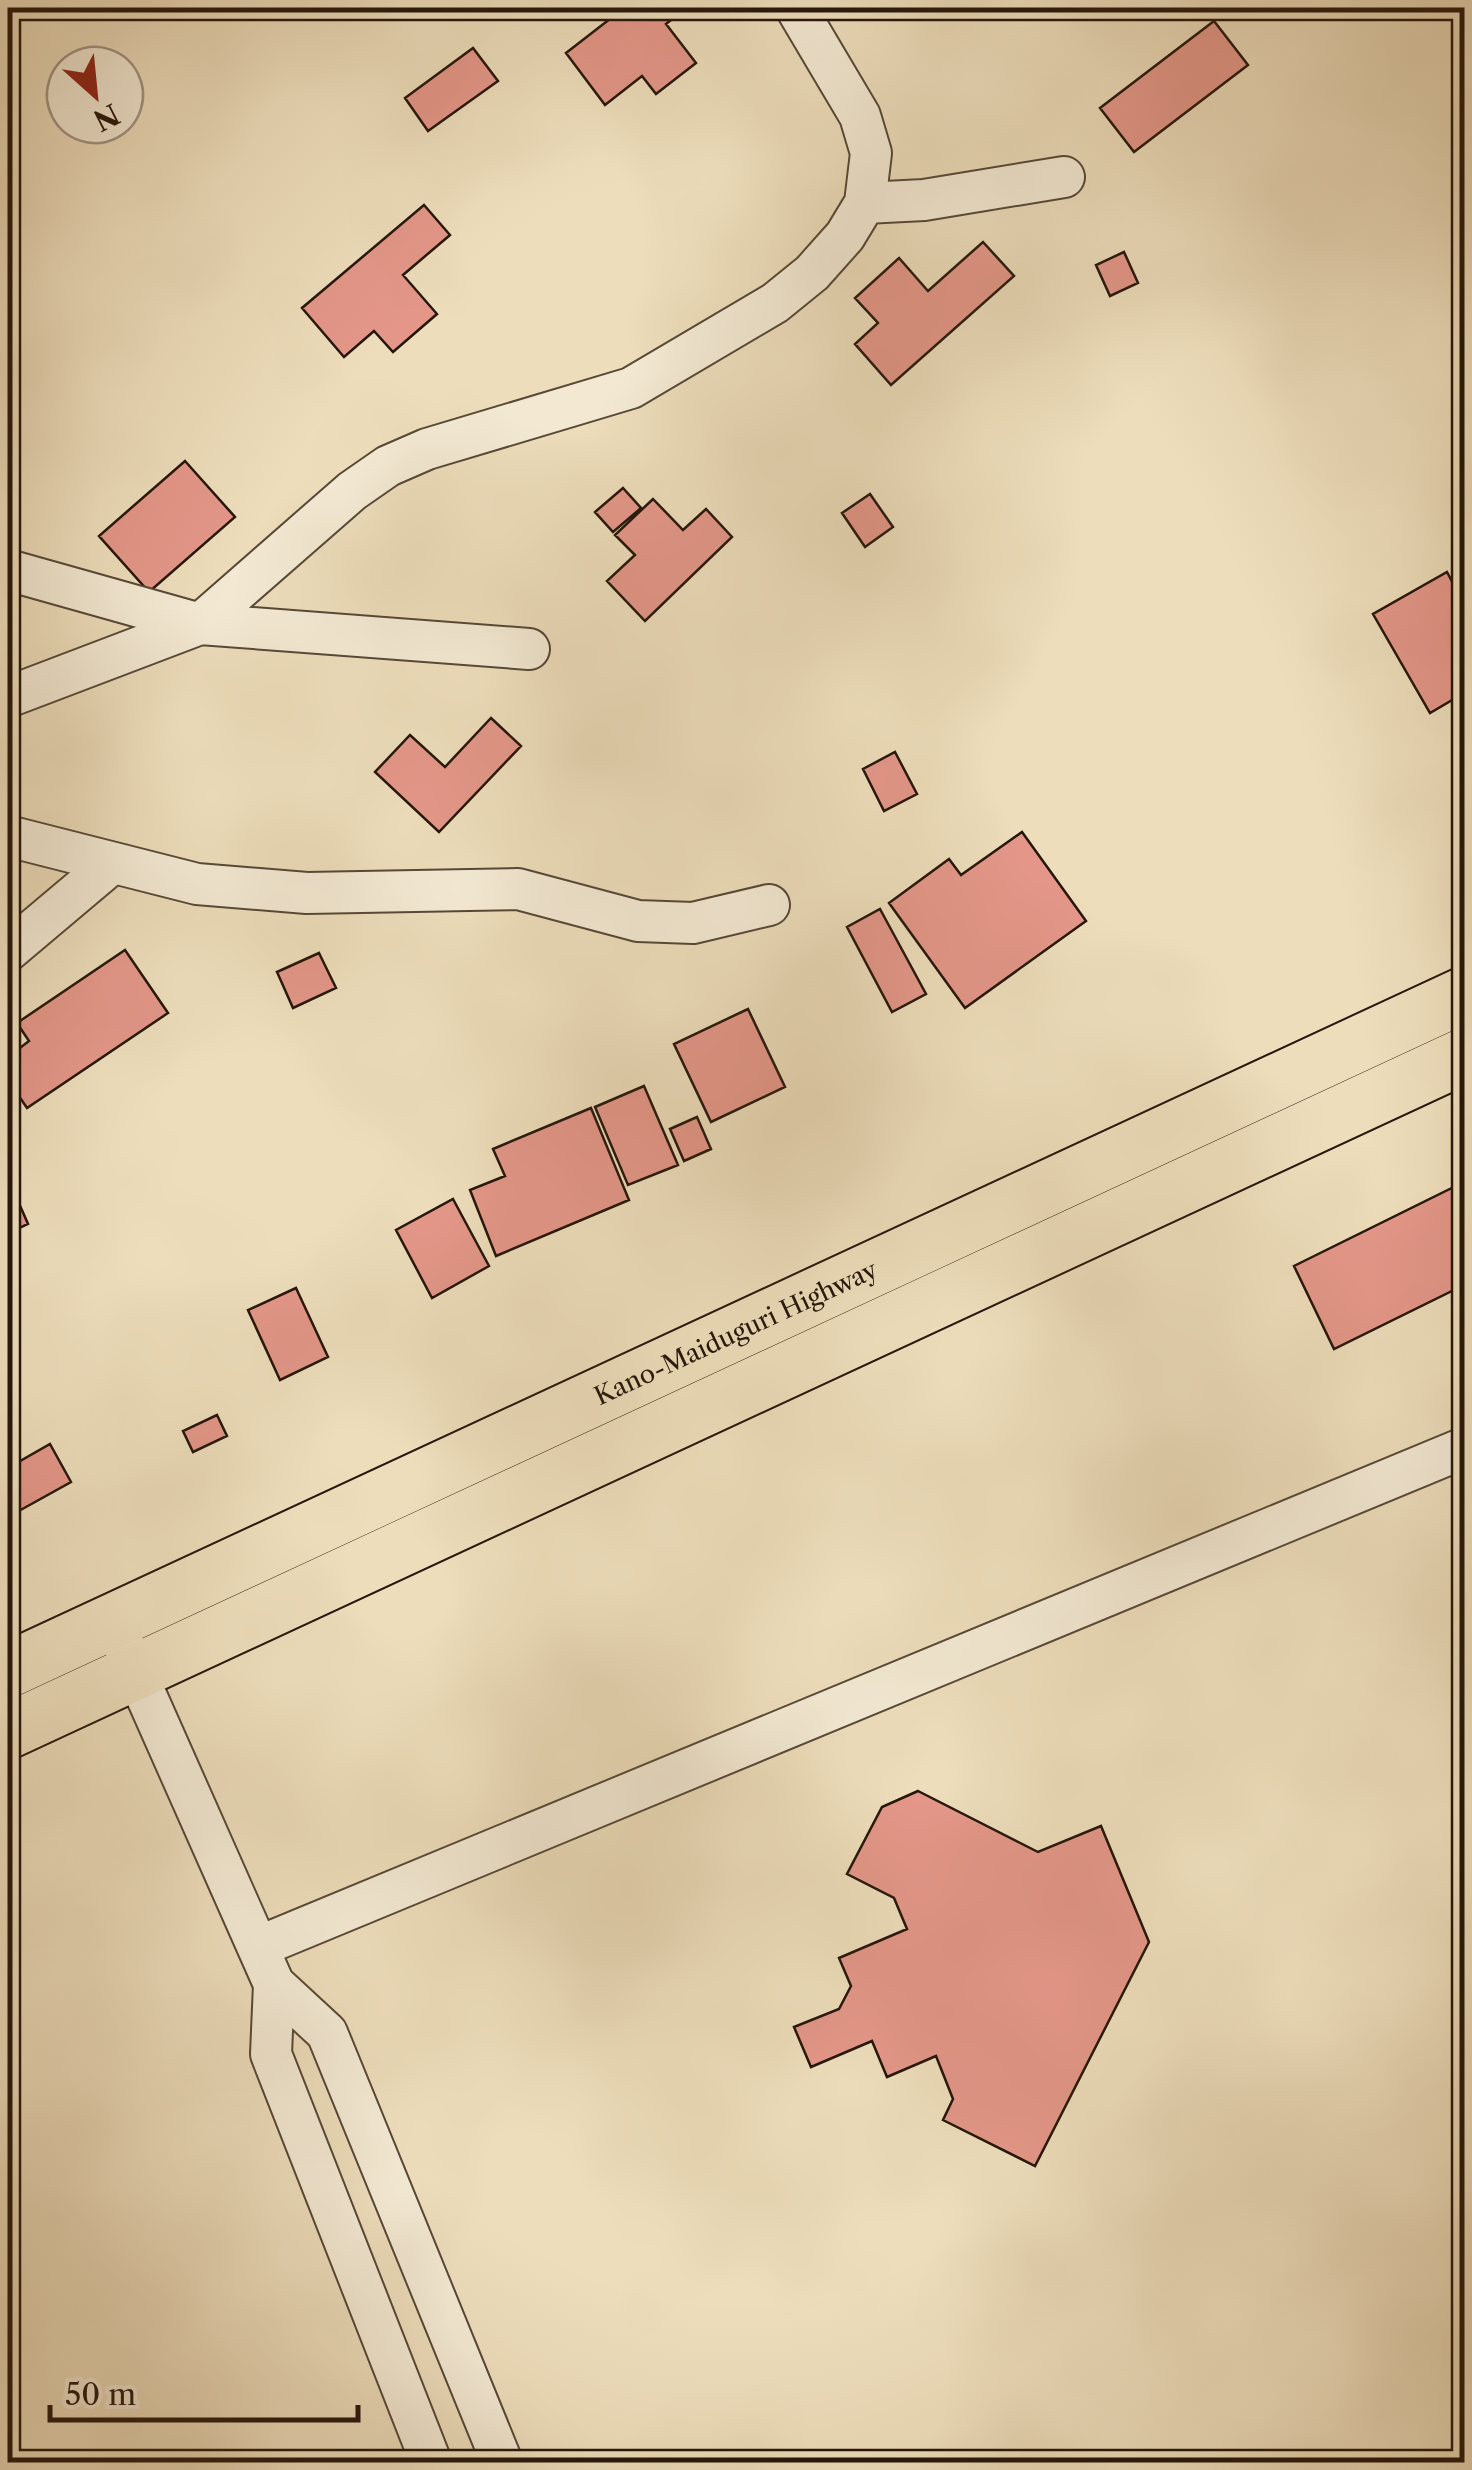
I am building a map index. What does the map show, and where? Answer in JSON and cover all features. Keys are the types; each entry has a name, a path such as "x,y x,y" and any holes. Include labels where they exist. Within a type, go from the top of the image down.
{"highway":[{"name":"Kano-Maiduguri Highway","path":"8,1670 1464,994"},
{"path":"8,1731 1464,1056"}],"street":[{"path":"8,697 200,624 352,490 388,466 427,448 632,388 775,303 834,248 865,203 870,177 868,133 796,8"},
{"path":"865,203 924,200 1064,177"},
{"path":"8,570 200,624 529,649"},
{"path":"8,836 197,884 307,892 518,890 638,922 693,924 769,905"},
{"path":"8,951 110,865"},
{"path":"258,1947 1464,1448"},
{"path":"113,1622 274,1984 327,2034 502,2462"},
{"path":"274,1984 271,2054 431,2462"}],"building":[{"path":"624,8 686,8 666,24 696,63 656,94 642,76 605,105 566,53"},
{"path":"1214,21 1248,65 1134,152 1100,108"},
{"path":"473,48 498,81 428,131 405,98"},
{"path":"424,205 450,235 403,275 437,314 393,352 374,331 344,357 302,308"},
{"path":"983,242 1014,276 891,385 855,344 878,323 855,298 899,258 928,291"},
{"path":"1124,252 1138,283 1110,296 1096,265"},
{"path":"185,461 235,517 149,592 99,536"},
{"path":"623,488 641,508 613,532 595,512"},
{"path":"870,494 893,527 865,547 842,513"},
{"path":"653,499 683,530 706,509 732,537 645,621 607,581 635,555 615,535"},
{"path":"1447,572 1464,604 1464,693 1430,713 1373,614"},
{"path":"491,718 521,746 439,832 375,772 410,735 445,767"},
{"path":"895,752 917,794 884,811 863,769"},
{"path":"1022,832 1086,921 965,1008 889,903 949,859 961,875"},
{"path":"880,909 926,994 892,1012 847,927"},
{"path":"125,950 168,1013 27,1108 8,1080 8,1057 29,1041 17,1023"},
{"path":"319,953 336,988 293,1008 277,972"},
{"path":"748,1009 785,1087 711,1122 674,1044"},
{"path":"644,1086 678,1165 628,1185 595,1107"},
{"path":"591,1108 629,1200 496,1256 470,1190 505,1176 493,1149"},
{"path":"697,1117 711,1149 684,1161 670,1129"},
{"path":"1464,1182 1464,1285 1334,1349 1294,1266"},
{"path":"453,1199 489,1266 432,1298 396,1230"},
{"path":"18,1201 28,1224 11,1232 8,1206"},
{"path":"296,1288 328,1357 280,1380 248,1310"},
{"path":"217,1415 227,1436 193,1452 183,1431"},
{"path":"50,1444 71,1482 8,1517 8,1468"},
{"path":"918,1791 1038,1852 1101,1826 1149,1942 1035,2166 943,2120 953,2099 936,2056 887,2077 872,2041 811,2067 794,2027 839,2009 851,1986 839,1958 907,1929 894,1898 847,1874 882,1807"}]}
